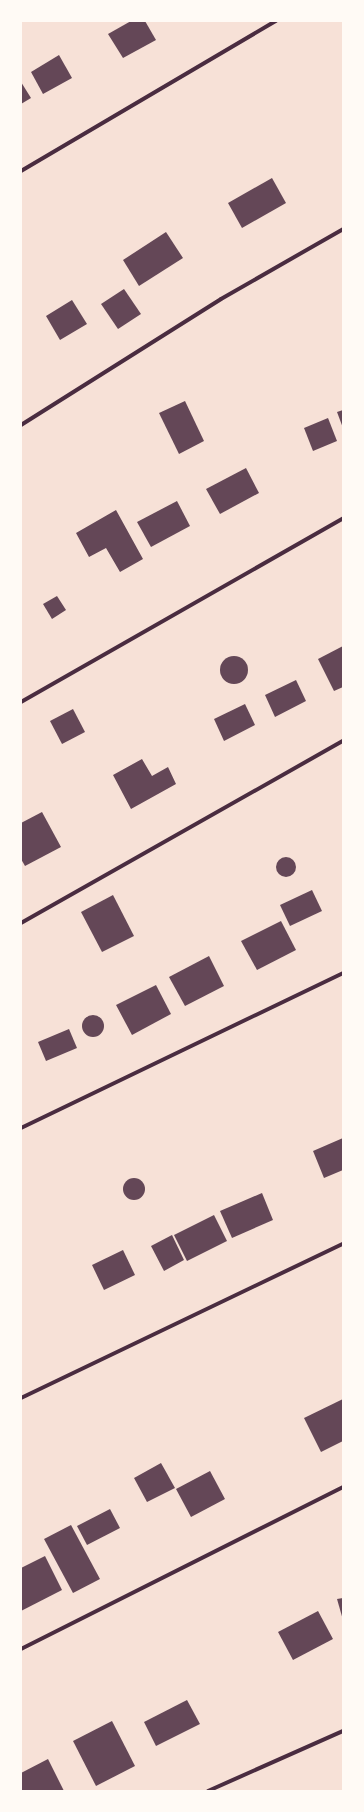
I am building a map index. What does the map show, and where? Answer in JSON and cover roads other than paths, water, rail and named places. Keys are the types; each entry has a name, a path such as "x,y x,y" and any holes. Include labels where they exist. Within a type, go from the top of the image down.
{"street":[{"path":"21,171 276,21"},
{"path":"21,425 221,300 343,229"},
{"path":"21,702 343,518"},
{"path":"21,923 343,741"},
{"path":"21,1128 343,973"},
{"path":"21,1398 343,1244"},
{"path":"21,1649 343,1487"},
{"path":"208,1791 343,1731"}]}
